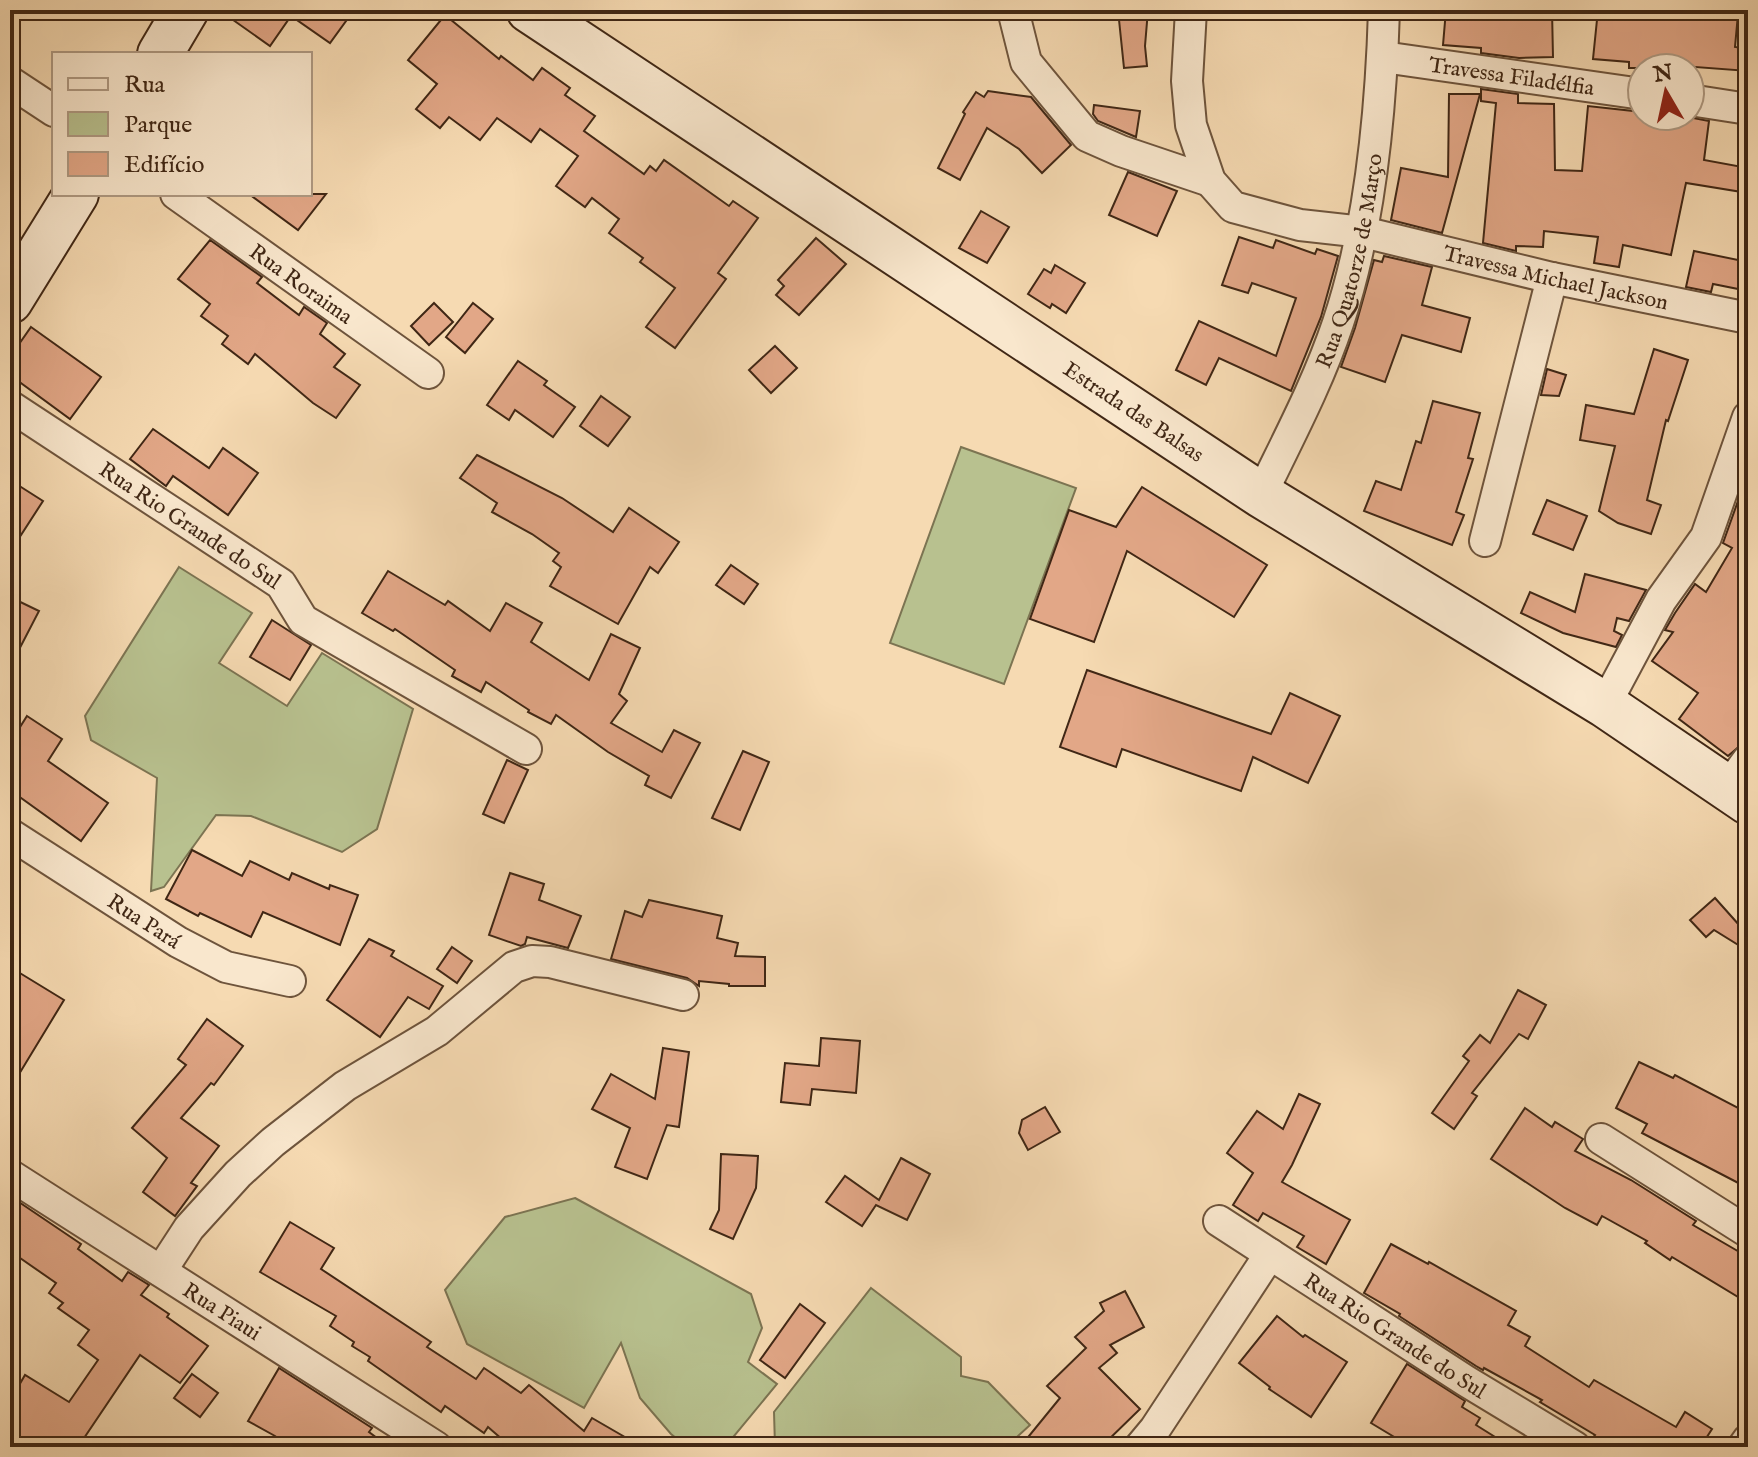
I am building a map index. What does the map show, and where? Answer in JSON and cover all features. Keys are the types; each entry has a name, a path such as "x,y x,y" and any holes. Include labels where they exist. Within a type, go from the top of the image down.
{"street":[{"path":"161,52 186,10"},
{"name":"Estrada das Balsas","path":"529,10 1261,495 1605,705 1741,783"},
{"path":"1013,10 1026,62 1087,136 1121,151 1210,181"},
{"path":"1191,10 1187,81 1191,125 1210,181"},
{"name":"Rua Quatorze de Março","path":"1261,495 1318,377 1339,321 1363,232 1383,57 1384,10"},
{"name":"Travessa Filadélfia","path":"1383,57 1626,92"},
{"path":"10,82 52,110"},
{"path":"1706,102 1748,109"},
{"name":"Travessa Michael Jackson","path":"1210,181 1233,207 1300,225 1363,232 1552,278 1748,318"},
{"path":"10,301 75,196"},
{"name":"Rua Roraima","path":"179,196 428,373"},
{"path":"1485,541 1552,278"},
{"name":"Rua Rio Grande do Sul","path":"10,406 281,584 303,620 526,749"},
{"path":"1605,705 1661,600 1706,537 1748,417"},
{"name":"Rua Pará","path":"10,834 178,942 226,967 290,981"},
{"path":"161,1271 189,1228 238,1174 273,1142 345,1086 449,1022 514,967 532,961 550,962 683,995"},
{"path":"1601,1139 1748,1232"},
{"name":"Rua Piaui","path":"10,1175 436,1447"},
{"name":"Rua Rio Grande do Sul","path":"1219,1221 1466,1381 1575,1447"},
{"path":"1140,1447 1270,1254"},
{"path":"1743,1447 1748,1440"}],"green space":[{"path":"961,447 1076,488 1004,684 890,643"},
{"path":"179,567 252,613 219,663 287,706 322,653 413,709 377,829 342,852 251,816 216,815 164,887 151,891 157,778 91,740 85,716"},
{"path":"575,1198 751,1294 762,1328 748,1362 777,1384 725,1447 687,1447 671,1434 640,1398 621,1343 584,1408 467,1344 445,1290 505,1217"},
{"path":"871,1288 961,1357 961,1376 988,1382 1030,1425 1006,1447 775,1446 774,1412"}],"building":[{"path":"219,10 354,10 330,43 291,16 270,46"},
{"path":"1118,10 1148,10 1147,66 1124,68"},
{"path":"1446,10 1552,10 1553,57 1519,58 1481,53 1481,48 1443,45"},
{"path":"1598,10 1627,10 1704,20 1705,11 1738,14 1735,47 1748,49 1748,71 1706,68 1706,52 1626,52 1626,62 1593,59"},
{"path":"445,15 499,59 501,56 533,80 542,68 570,88 565,95 595,116 584,131 644,174 650,166 656,171 664,160 729,206 733,201 758,218 718,273 726,279 675,348 646,327 675,288 640,262 643,258 609,233 619,219 592,198 585,207 556,186 578,156 540,129 531,142 497,118 480,140 449,117 440,128 416,109 437,84 408,60"},
{"path":"1481,89 1518,94 1518,103 1554,104 1555,170 1582,171 1588,106 1626,110 1626,132 1706,132 1706,120 1709,121 1704,160 1748,168 1748,193 1686,183 1671,255 1623,245 1619,267 1594,263 1598,237 1544,231 1543,247 1516,246 1516,251 1483,243 1496,103 1481,101"},
{"path":"988,91 1031,97 1071,145 1042,173 1019,149 987,128 960,180 938,168 965,114 963,112 976,92 984,97"},
{"path":"1449,94 1480,94 1442,233 1391,220 1401,168 1448,177"},
{"path":"1094,105 1140,111 1136,137 1098,121 1093,114"},
{"path":"1128,172 1177,191 1157,236 1109,215"},
{"path":"326,194 298,230 252,196"},
{"path":"981,211 1009,227 987,263 959,248"},
{"path":"1239,237 1273,248 1276,240 1315,254 1317,249 1338,256 1321,317 1291,391 1219,358 1206,385 1176,370 1199,321 1276,356 1296,298 1252,283 1248,293 1222,285"},
{"path":"816,238 846,264 799,315 776,295 784,286 778,280"},
{"path":"210,240 262,277 257,283 299,315 304,307 327,323 320,334 345,354 334,367 360,385 336,418 313,403 255,354 248,364 222,344 228,336 201,316 210,304 178,279"},
{"path":"1694,251 1748,262 1748,291 1713,284 1711,292 1686,287"},
{"path":"1384,256 1432,267 1422,305 1470,318 1461,352 1402,335 1385,382 1341,367 1374,260 1382,262"},
{"path":"1055,265 1085,283 1066,313 1052,304 1050,308 1028,294 1044,269 1051,273"},
{"path":"434,303 453,322 429,345 411,326"},
{"path":"473,303 493,319 465,353 446,337"},
{"path":"31,327 101,377 70,419 10,375 10,357"},
{"path":"775,346 797,368 771,393 749,370"},
{"path":"1654,349 1688,360 1666,420 1647,500 1661,505 1651,534 1618,523 1599,511 1615,446 1580,440 1586,405 1634,414"},
{"path":"518,361 547,381 544,385 575,407 553,437 515,410 509,420 487,405"},
{"path":"1547,369 1566,375 1559,396 1541,395"},
{"path":"601,396 630,417 608,446 580,426"},
{"path":"1433,401 1480,413 1468,458 1473,459 1456,512 1464,515 1452,545 1364,511 1376,481 1401,490 1416,441 1421,443"},
{"path":"153,429 209,468 223,448 258,473 228,515 173,476 166,486 130,459"},
{"path":"477,455 562,498 613,532 629,508 679,542 658,573 650,567 618,624 550,586 561,567 553,561 559,553 492,512 497,503 460,478"},
{"path":"10,480 43,501 10,552"},
{"path":"1748,484 1748,739 1728,756 1679,719 1698,693 1652,661 1673,632 1665,630 1695,584 1706,592 1732,548 1723,543 1738,501"},
{"path":"1142,487 1267,565 1234,617 1127,551 1094,642 1030,619 1069,510 1116,527"},
{"path":"1547,500 1587,516 1573,550 1533,534"},
{"path":"731,565 758,584 744,604 716,585"},
{"path":"388,571 445,605 448,601 490,631 506,603 542,623 531,642 589,680 611,634 640,648 619,694 627,701 611,723 662,752 674,730 700,743 671,798 645,785 649,776 608,752 556,715 551,724 528,712 486,682 481,692 452,676 455,670 395,629 393,631 362,613"},
{"path":"1585,574 1646,590 1629,621 1617,618 1614,631 1622,635 1616,647 1563,633 1521,613 1530,592 1575,612"},
{"path":"10,597 39,611 10,667"},
{"path":"272,620 311,645 290,680 250,657"},
{"path":"1087,670 1271,734 1290,693 1340,716 1308,783 1253,757 1241,791 1122,749 1116,767 1060,747"},
{"path":"27,716 62,739 48,761 108,803 81,841 10,790 10,743"},
{"path":"743,751 769,762 740,830 712,818"},
{"path":"507,760 528,770 504,823 483,814"},
{"path":"192,850 242,876 250,861 289,880 292,873 329,889 330,885 358,895 340,945 263,912 251,937 200,913 198,916 166,899"},
{"path":"510,873 544,884 539,900 581,916 568,948 527,937 521,946 489,935"},
{"path":"1715,898 1748,935 1748,951 1714,930 1706,937 1690,920"},
{"path":"649,900 722,916 717,938 738,943 735,956 765,957 765,986 729,986 699,981 699,986 687,978 611,959 625,911 642,917"},
{"path":"369,939 394,951 391,956 443,986 429,1009 408,997 380,1037 327,1000"},
{"path":"452,947 472,961 457,983 437,969"},
{"path":"10,967 64,1000 10,1089"},
{"path":"1518,990 1546,1005 1528,1039 1519,1034 1472,1093 1477,1096 1454,1129 1432,1113 1469,1061 1463,1056 1480,1035 1490,1043"},
{"path":"207,1019 243,1046 214,1085 211,1083 181,1118 219,1146 191,1183 197,1186 175,1216 143,1192 167,1158 132,1128 186,1065 178,1059"},
{"path":"821,1038 860,1041 856,1093 812,1089 810,1105 781,1102 785,1063 819,1066"},
{"path":"663,1048 689,1052 679,1127 667,1125 647,1179 615,1167 630,1128 592,1109 611,1074 655,1099"},
{"path":"1639,1062 1673,1078 1675,1075 1748,1113 1748,1188 1642,1133 1647,1124 1616,1108"},
{"path":"1299,1094 1320,1104 1282,1182 1350,1220 1326,1264 1297,1247 1304,1236 1263,1213 1258,1221 1233,1205 1253,1173 1227,1153 1257,1111 1283,1129"},
{"path":"1045,1107 1060,1132 1028,1150 1019,1133 1022,1120"},
{"path":"1525,1108 1552,1127 1555,1122 1583,1139 1575,1151 1631,1180 1696,1221 1693,1225 1748,1257 1748,1303 1672,1257 1670,1260 1645,1243 1647,1241 1602,1216 1597,1225 1565,1208 1491,1159"},
{"path":"721,1154 758,1156 756,1188 733,1239 710,1229 719,1210"},
{"path":"901,1158 930,1174 907,1220 876,1205 862,1226 826,1202 845,1176 879,1200"},
{"path":"10,1196 81,1244 78,1249 122,1281 128,1272 149,1285 141,1295 208,1346 180,1383 140,1355 78,1447 10,1447 10,1401 25,1375 69,1402 98,1360 78,1345 89,1330 58,1308 63,1303 49,1293 56,1283 10,1251"},
{"path":"290,1222 334,1248 321,1269 431,1342 427,1347 476,1379 484,1368 521,1393 529,1385 584,1431 592,1418 642,1447 511,1447 488,1427 484,1433 445,1406 441,1412 368,1361 370,1357 352,1346 354,1342 330,1326 336,1316 260,1272"},
{"path":"1391,1244 1516,1311 1508,1325 1530,1337 1525,1346 1589,1387 1594,1380 1676,1427 1685,1412 1712,1429 1703,1443 1711,1447 1605,1447 1592,1439 1595,1435 1540,1402 1542,1400 1476,1366 1364,1293"},
{"path":"1125,1291 1144,1327 1110,1345 1117,1353 1099,1368 1140,1409 1101,1447 1020,1447 1060,1398 1047,1386 1086,1348 1075,1337 1104,1311 1100,1303"},
{"path":"800,1304 825,1323 785,1378 760,1360"},
{"path":"1277,1316 1303,1337 1305,1335 1347,1362 1311,1417 1269,1389 1239,1363"},
{"path":"1407,1364 1465,1401 1462,1407 1480,1418 1476,1425 1511,1447 1411,1447 1371,1423"},
{"path":"279,1368 372,1428 369,1432 389,1447 268,1447 275,1436 248,1421"},
{"path":"192,1374 218,1393 200,1417 174,1398"}]}
